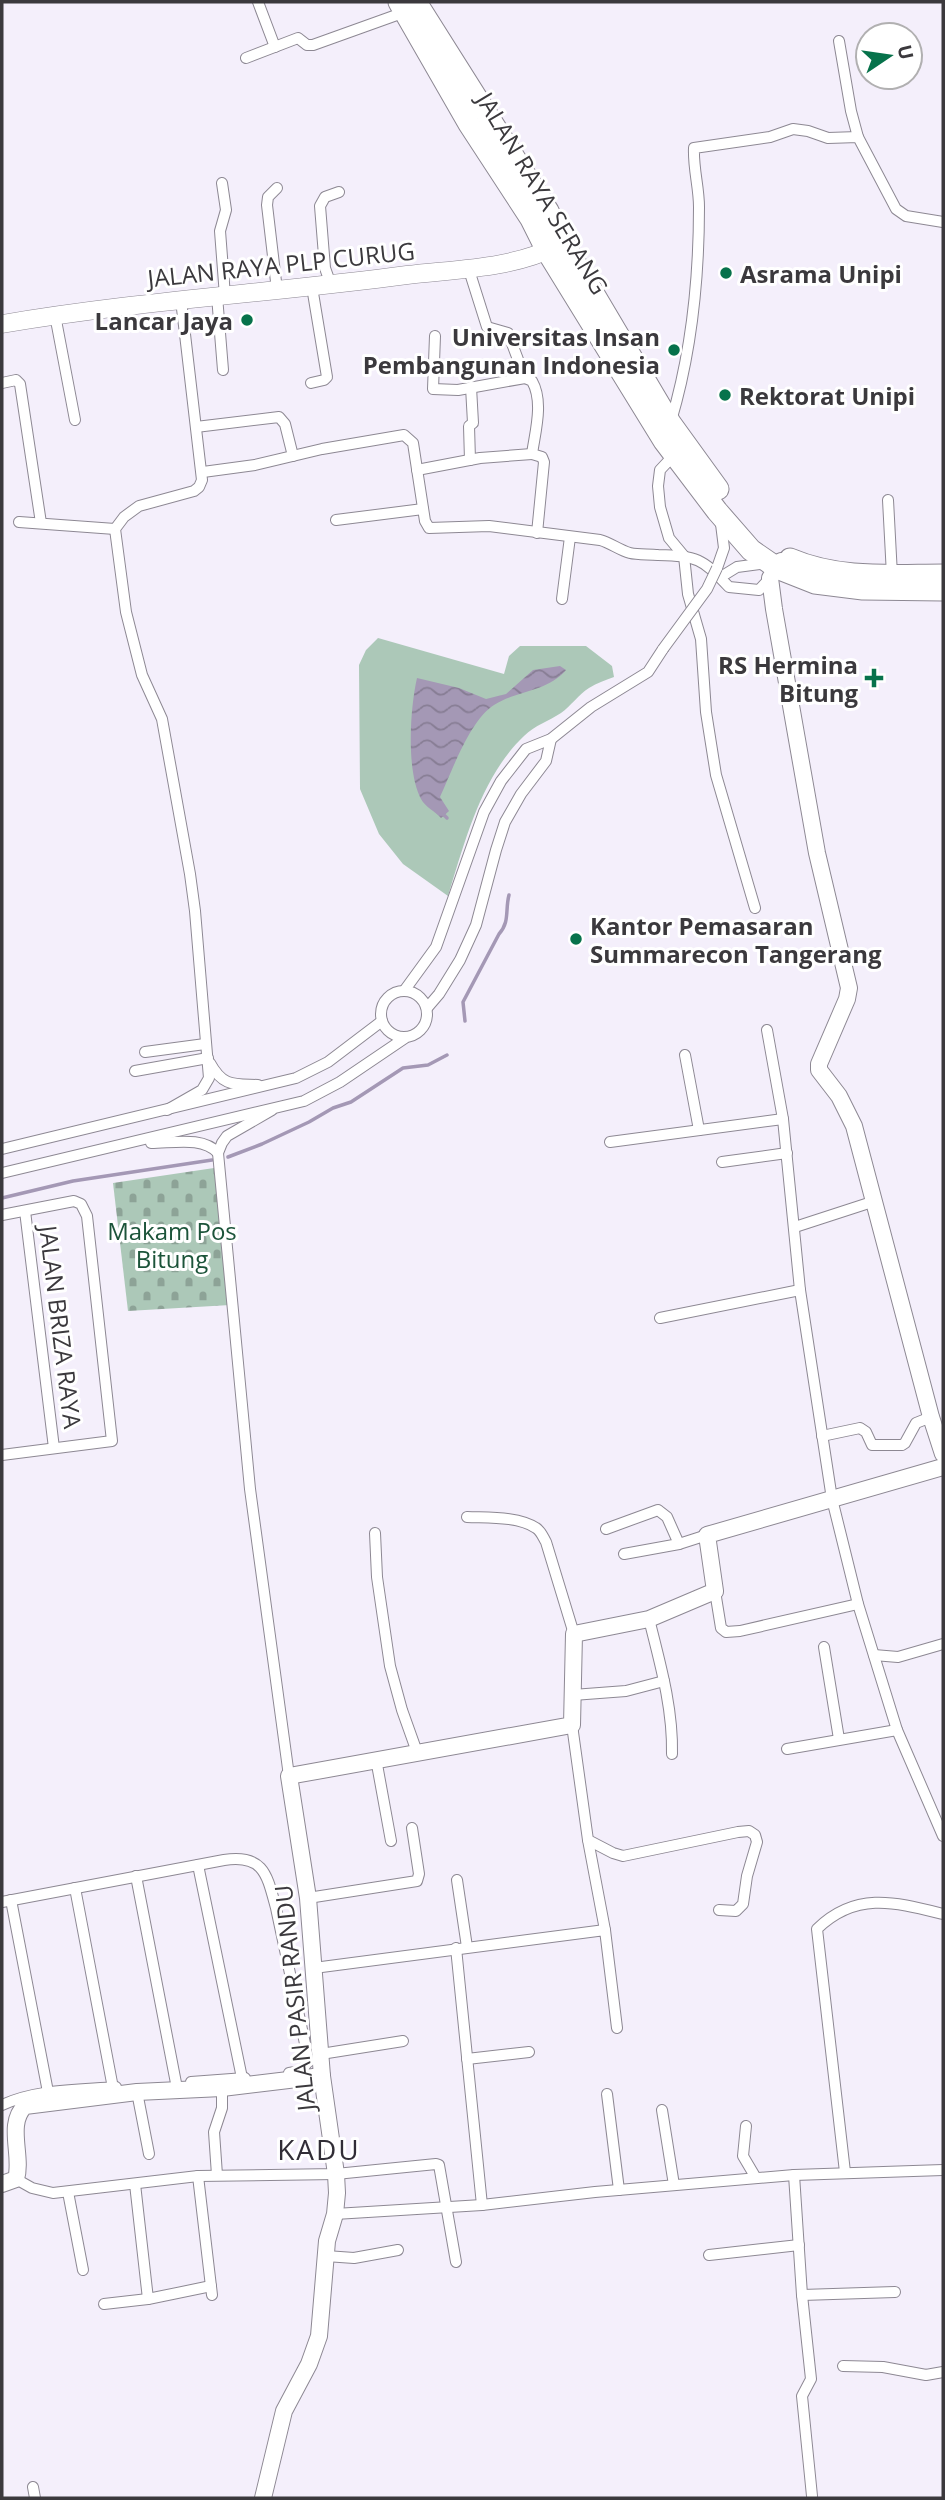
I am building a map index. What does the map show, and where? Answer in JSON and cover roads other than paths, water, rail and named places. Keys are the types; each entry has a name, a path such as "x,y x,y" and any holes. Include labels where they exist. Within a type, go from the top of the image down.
{"highway":[{"name":"JALAN RAYA SERANG","path":"416,7 548,211 555,247 674,455 751,550 775,566 815,583 863,589 943,590"},
{"name":"JALAN RAYA SERANG","path":"555,247 671,424 733,509 764,543 775,566"},
{"name":"JALAN RAYA SERANG","path":"775,566 803,565 842,574 943,575"}],"main road":[{"name":"JALAN RAYA PLP CURUG","path":"2,324 181,300 469,270 555,247"}],"street":[{"path":"257,2 275,47"},
{"path":"246,58 300,38 307,45 313,45 416,7"},
{"path":"839,41 858,137 896,209 906,216 943,222"},
{"path":"671,424 685,364 697,258 699,204 694,148 770,137 793,129 828,138 858,137"},
{"path":"222,183 226,210 220,231 223,370"},
{"path":"277,188 268,197 267,205 277,290"},
{"path":"331,285 325,268 320,206 325,197 340,192"},
{"path":"469,270 487,327 508,333 525,378"},
{"path":"312,287 327,377 312,383"},
{"path":"167,1110 202,1090 209,1078 195,911 167,742 155,699 142,675 126,612 115,529 124,517 139,506 197,489 202,480 181,300"},
{"path":"55,315 75,420"},
{"path":"435,335 433,389 471,387 525,378 534,383 538,408 532,454"},
{"path":"2,383 16,380 20,384 41,523"},
{"path":"470,460 471,387"},
{"path":"196,427 279,417 285,424 293,456"},
{"path":"203,472 255,465 404,435 413,443 425,525 429,528 489,526 613,544 632,554 684,556 699,559 708,565 729,587 760,590 775,566"},
{"path":"417,470 470,460 532,454 542,457 544,462 537,533"},
{"path":"674,455 660,470 660,507 669,538 684,556 688,594 701,639 706,712 716,775 755,908"},
{"path":"888,500 892,575"},
{"path":"336,520 423,509"},
{"path":"404,991 436,947 484,812 501,781 526,748 551,739 591,707 648,672 721,572 724,533 717,511"},
{"path":"19,522 115,529"},
{"path":"562,599 570,537"},
{"path":"721,572 737,567 775,566"},
{"path":"775,566 815,841 849,988 847,999 821,1059 822,1075 839,1096 854,1126 943,1454"},
{"path":"2,1173 304,1101 340,1082 405,1038 416,1034 425,1026 426,1008 439,994 460,960 476,925 505,822 520,794 546,761 551,739"},
{"path":"405,1038 388,1031 382,1021 383,1003 392,994 404,991 415,994 426,1008"},
{"path":"2,1149 296,1078 328,1062 382,1021"},
{"path":"767,1030 783,1119 800,1290 832,1499 858,1604 897,1730 943,1836"},
{"path":"145,1052 205,1044"},
{"path":"685,1055 699,1130"},
{"path":"208,1058 217,1076 231,1084 269,1086"},
{"path":"135,1071 208,1058"},
{"path":"272,1110 228,1136 218,1153 250,1489 289,1776 572,1725"},
{"path":"610,1142 783,1119"},
{"path":"132,1143 203,1143 212,1146 218,1153"},
{"path":"722,1162 786,1153"},
{"path":"795,1227 875,1200"},
{"path":"2,1215 74,1201 80,1204 87,1216 112,1441 2,1455"},
{"name":"JALAN BRIZA RAYA","path":"25,1211 54,1448"},
{"path":"660,1318 800,1290"},
{"path":"822,1436 860,1428 866,1432 872,1445 902,1445 916,1423 931,1417"},
{"path":"624,1554 679,1544 943,1467"},
{"path":"606,1529 652,1511 662,1511 679,1544"},
{"path":"467,1517 512,1521 533,1526 539,1531 546,1542 574,1634 572,1725 588,1840 605,1930 617,2028"},
{"path":"375,1532 377,1577 390,1666 417,1752"},
{"path":"707,1535 721,1628 726,1632 740,1632 858,1604"},
{"path":"574,1634 649,1619 715,1591"},
{"path":"649,1619 664,1681 673,1735 672,1754"},
{"path":"874,1655 898,1657 943,1644"},
{"path":"824,1647 839,1739"},
{"path":"573,1695 626,1691 664,1681"},
{"path":"787,1749 897,1730"},
{"path":"376,1759 391,1841"},
{"name":"JALAN PASIR RANDU","path":"263,2498 284,2411 316,2348 327,2241 335,2214 336,2174 322,2076 308,1898 289,1776"},
{"path":"308,1898 416,1881 419,1874 412,1828"},
{"path":"588,1840 623,1856 738,1832 753,1833 757,1842 747,1876 743,1904 736,1910 719,1910"},
{"path":"2,2105 48,2092 301,2071 307,2063 307,2053 276,1908 263,1872 256,1863 235,1858 7,1901 48,2092"},
{"path":"198,1864 242,2078"},
{"path":"136,1876 176,2083"},
{"path":"457,1880 467,2059 482,2205"},
{"path":"75,1888 113,2088"},
{"path":"845,2172 817,1929 839,1911 865,1903 894,1903 943,1914"},
{"path":"314,1968 605,1930"},
{"path":"321,2054 403,2041"},
{"path":"467,2059 529,2052"},
{"path":"322,2076 222,2088 136,2092 25,2106 17,2119 19,2170 9,2182 42,2191 68,2192 198,2176 336,2174 436,2164 439,2165 456,2262"},
{"path":"218,2175 214,2132 222,2108 222,2088"},
{"path":"136,2092 149,2154"},
{"path":"607,2094 619,2190"},
{"path":"662,2110 674,2185"},
{"path":"746,2126 743,2156 756,2178"},
{"path":"335,2214 447,2208 794,2175 943,2171"},
{"path":"794,2175 811,2379 802,2396 812,2496"},
{"path":"104,2304 211,2291 198,2176"},
{"path":"135,2184 148,2299"},
{"path":"68,2192 83,2270"},
{"path":"709,2255 799,2245"},
{"path":"326,2256 354,2258 398,2250"},
{"path":"802,2295 895,2292"},
{"path":"843,2366 883,2367 926,2375 943,2372"}],"water":[{"path":"560,666 566,670 550,683 503,700 485,712 477,722 462,747 440,797 449,811 441,818 425,804 416,787 411,756 411,722 417,678 459,688 486,699 506,694 533,670"}],"waterway":[{"path":"444,815 447,818"},
{"path":"465,1021 463,1002 505,925 509,895"},
{"path":"228,1157 351,1102 403,1068 428,1065 447,1055"},
{"path":"2,1198 73,1181 212,1160"}],"place":[{"name":"Asrama Unipi","path":"726,273"},
{"name":"Lancar Jaya","path":"247,320"},
{"name":"Universitas Insan Pembangunan Indonesia","path":"674,350"},
{"name":"Rektorat Unipi","path":"725,395"},
{"name":"RS Hermina Bitung","path":"874,678"},
{"name":"Kantor Pemasaran Summarecon Tangerang","path":"576,939"}],"district":[{"name":"KADU","path":"319,2149"}],"park label":[{"name":"Makam Pos Bitung","path":"172,1244"}]}
